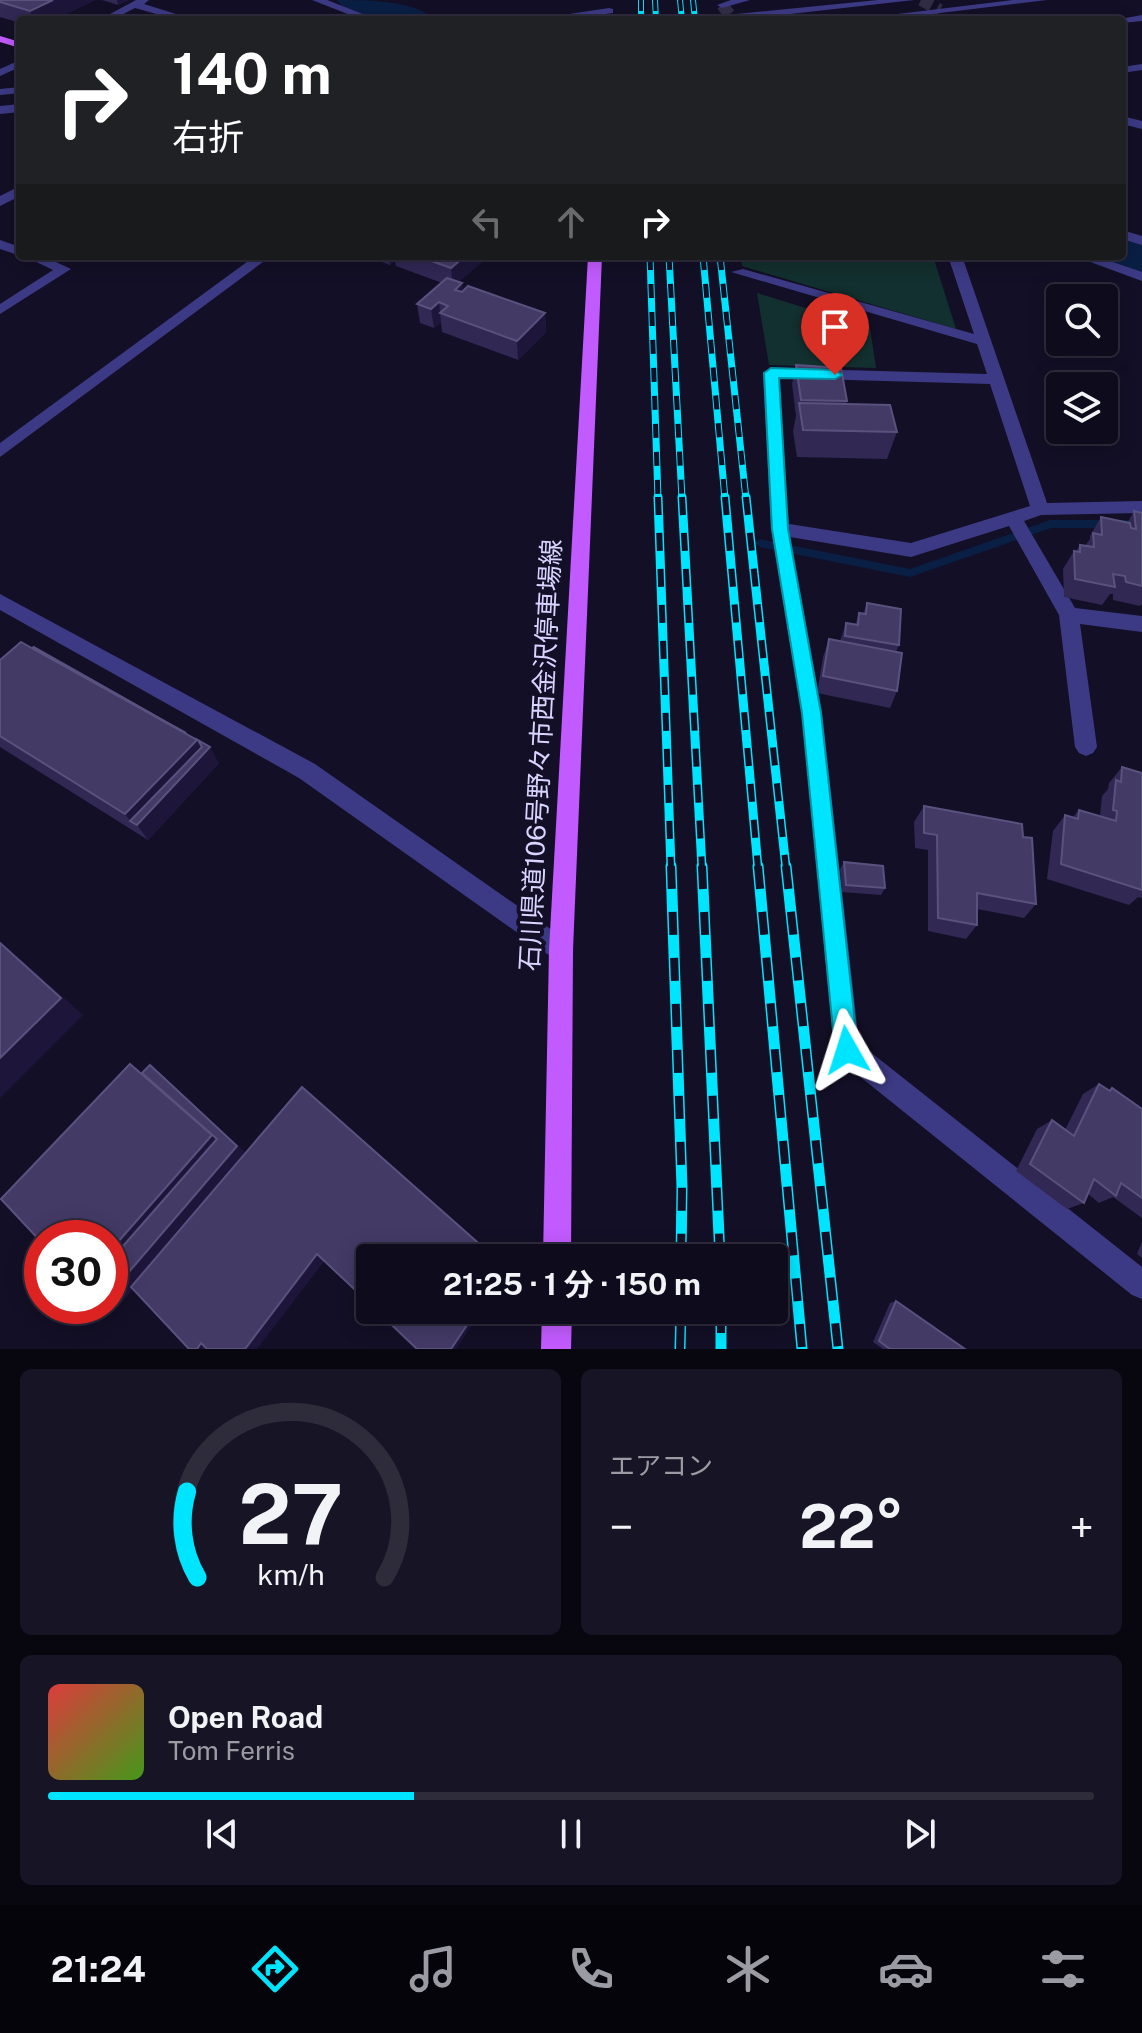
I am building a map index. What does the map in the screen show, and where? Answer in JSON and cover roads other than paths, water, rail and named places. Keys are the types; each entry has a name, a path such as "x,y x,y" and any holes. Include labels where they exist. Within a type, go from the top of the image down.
{"main road":[{"name":"石川県道106号野々市西金沢停車場線","path":"557,1244 561,950 595,260"},
{"path":"556,1349 557,1324"}],"street":[{"path":"317,0 362,16"},
{"path":"722,5 745,0"},
{"path":"749,16 909,0"},
{"path":"894,16 1042,0"},
{"path":"112,16 140,2 179,16"},
{"path":"556,16 609,6"},
{"path":"941,10 954,16"},
{"path":"0,310 64,269 41,260"},
{"path":"0,451 259,260"},
{"path":"956,260 1040,509"},
{"path":"1093,260 1142,277"},
{"path":"738,272 982,341"},
{"path":"994,379 771,373 782,543 812,713 847,1050 1142,1285"},
{"path":"782,543 911,550 1019,527 1040,509 1142,507"},
{"path":"1019,527 1069,615 1086,747"},
{"path":"0,601 307,771 561,950"},
{"path":"1069,615 1142,624"}],"waterway":[{"path":"355,0 404,16"},
{"path":"1126,254 1142,258"},
{"path":"760,543 910,573 1050,524 1142,524"}],"tunnel":[{"path":"921,0 940,10"},
{"path":"722,5 731,16"}],"railway":[{"path":"641,0 641,16"},
{"path":"655,0 656,16"},
{"path":"680,0 682,16"},
{"path":"693,0 695,16"},
{"path":"650,260 658,499"},
{"path":"669,260 682,499"},
{"path":"703,260 725,499"},
{"path":"720,260 746,499"},
{"path":"658,497 671,868"},
{"path":"682,497 702,868"},
{"path":"725,497 758,868"},
{"path":"746,497 786,868"},
{"path":"671,866 681,1244"},
{"path":"702,866 719,1244"},
{"path":"758,866 802,1349"},
{"path":"786,866 838,1349"},
{"path":"680,1349 681,1324"},
{"path":"721,1324 721,1349"}]}
